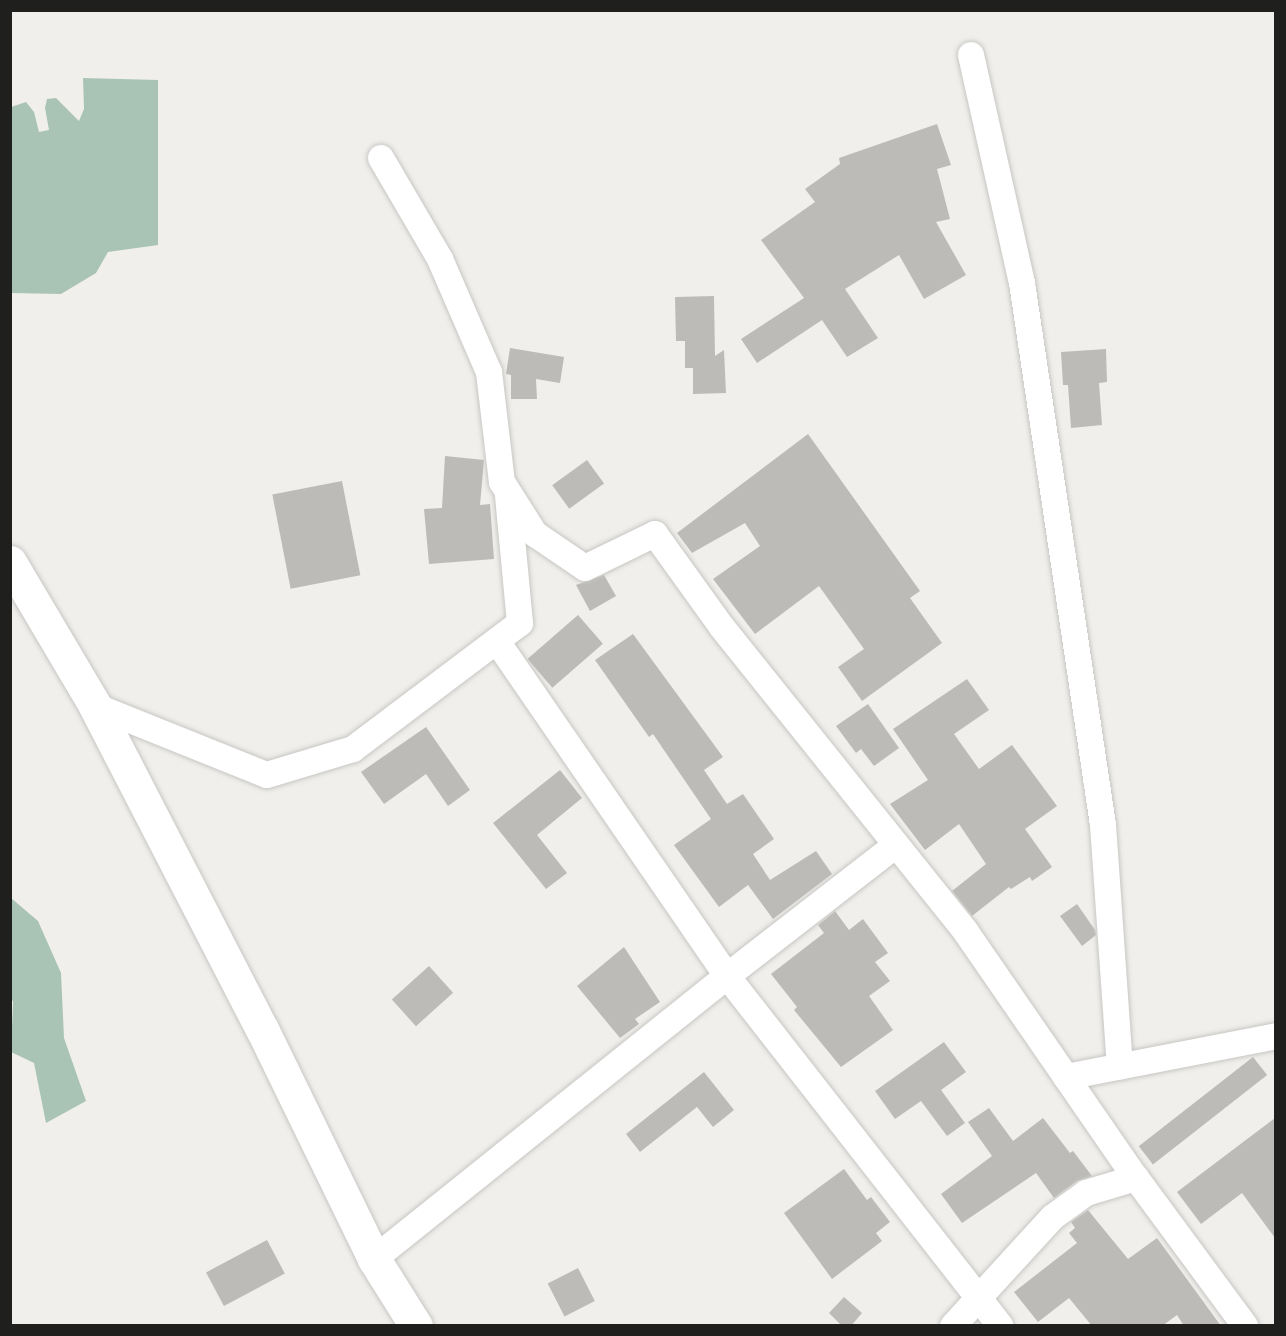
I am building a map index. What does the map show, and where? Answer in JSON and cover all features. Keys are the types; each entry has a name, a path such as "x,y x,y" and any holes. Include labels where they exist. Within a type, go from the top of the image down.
{"main road":[{"path":"10,562 94,706 256,1019 374,1259 416,1326"}],"street":[{"path":"971,55 1022,283 1103,825 1120,1066"},
{"path":"381,158 440,259 489,372 502,482 535,534 585,568 655,534 721,626 966,932 1136,1178 1245,1326"},
{"path":"94,706 267,775 353,749 520,623 507,490"},
{"path":"497,641 727,976 980,1297 1000,1326"},
{"path":"374,1259 727,976 896,845"},
{"path":"1066,1077 1273,1040"},
{"path":"953,1326 1053,1217 1086,1193 1136,1178"}],"green space":[{"path":"83,78 158,80 158,245 108,252 96,273 61,294 11,293 11,107 26,102 34,112 39,132 49,130 45,108 47,99 56,98 79,121 84,109"},
{"path":"11,898 38,921 61,973 64,1038 86,1101 46,1123 34,1063 11,1052 13,1002 10,996"}],"building":[{"path":"937,124 951,165 937,169 950,219 936,222 966,275 924,299 899,255 845,289 878,338 847,357 822,320 757,363 741,339 804,298 761,240 815,202 805,189 840,164 839,158"},
{"path":"714,296 715,356 724,350 726,393 693,394 693,368 685,368 685,341 676,341 675,297"},
{"path":"510,348 564,357 560,383 536,379 537,399 511,399 511,375 506,374"},
{"path":"1106,349 1107,382 1099,383 1102,425 1071,428 1068,385 1063,385 1061,352"},
{"path":"808,434 920,591 910,598 942,643 862,701 838,667 864,649 819,586 755,634 713,579 760,546 745,523 692,553 677,533"},
{"path":"445,456 484,460 480,505 490,504 494,559 429,564 424,509 442,508"},
{"path":"587,460 604,483 569,509 552,485"},
{"path":"342,481 360,575 291,589 272,495"},
{"path":"604,575 616,596 590,611 576,585"},
{"path":"578,615 603,644 552,688 527,659"},
{"path":"633,634 723,757 704,770 727,804 743,794 774,839 753,854 770,880 816,851 832,874 773,919 748,885 719,907 674,845 711,819 653,734 649,737 595,660"},
{"path":"967,679 989,710 954,734 979,769 1012,745 1057,806 1025,829 1052,867 1032,881 1030,877 1011,889 1009,887 972,916 952,891 986,864 959,824 925,850 890,804 928,780 893,729"},
{"path":"868,704 899,748 874,766 861,749 856,753 836,726"},
{"path":"426,727 470,790 448,806 426,774 384,804 361,772"},
{"path":"560,770 582,798 537,835 567,873 546,889 493,823"},
{"path":"1077,904 1096,935 1082,946 1060,916"},
{"path":"835,911 849,930 863,919 888,953 875,962 890,981 869,996 893,1030 841,1067 794,1010 797,1007 771,974 824,933 818,925"},
{"path":"624,947 660,1002 635,1019 639,1024 620,1038 577,986"},
{"path":"429,966 453,993 416,1026 392,999"},
{"path":"944,1042 966,1072 941,1090 965,1123 947,1136 921,1101 895,1119 875,1091"},
{"path":"1253,1057 1267,1075 1153,1164 1139,1146"},
{"path":"704,1072 734,1110 713,1127 697,1107 640,1152 626,1134"},
{"path":"989,1108 1013,1141 1043,1118 1070,1153 1073,1151 1092,1176 1077,1181 1054,1198 1036,1173 962,1223 941,1194 992,1156 968,1122"},
{"path":"1275,1118 1275,1238 1242,1193 1201,1224 1177,1192"},
{"path":"844,1169 867,1200 871,1197 890,1222 876,1233 882,1241 832,1279 784,1213"},
{"path":"1088,1210 1128,1259 1157,1238 1221,1326 1184,1326 1177,1315 1162,1326 1092,1326 1069,1298 1038,1322 1014,1292 1077,1243 1069,1233 1075,1228 1071,1222"},
{"path":"267,1240 285,1274 224,1306 206,1272"},
{"path":"578,1268 595,1301 565,1316 548,1283"},
{"path":"844,1297 862,1313 851,1326 842,1326 829,1313"}]}
